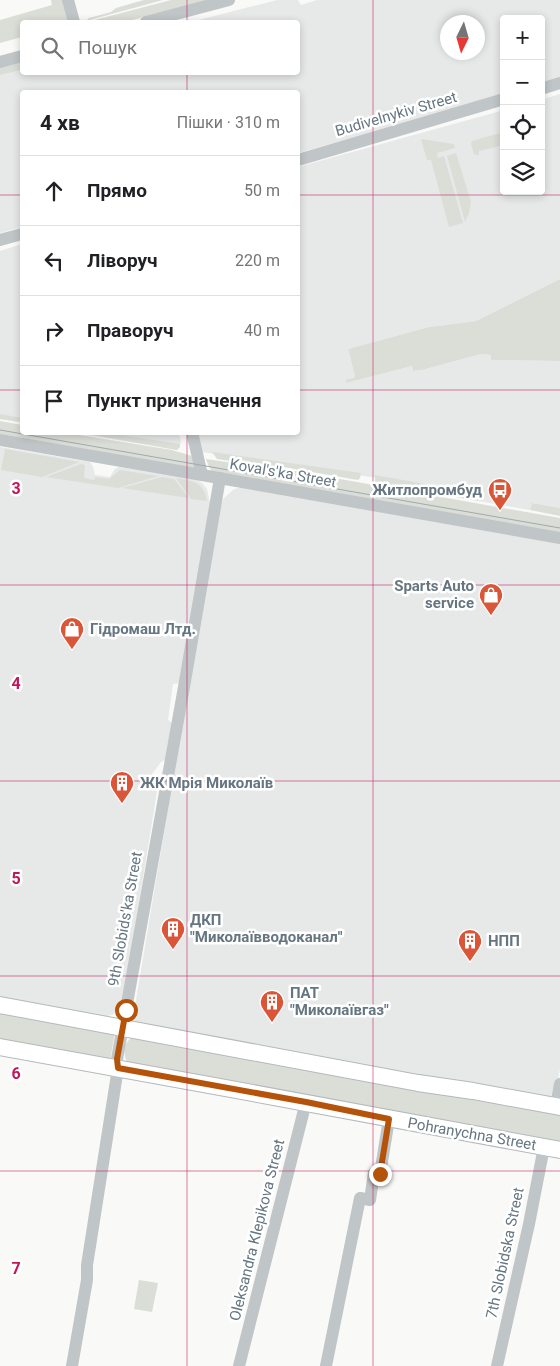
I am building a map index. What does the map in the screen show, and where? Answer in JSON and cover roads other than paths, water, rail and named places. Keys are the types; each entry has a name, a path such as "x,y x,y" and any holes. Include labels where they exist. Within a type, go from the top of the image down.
{"main road":[{"path":"0,1005 409,1082 473,1091 558,1107"},
{"name":"Pohranychna Street","path":"0,1047 306,1102 552,1149"}],"street":[{"path":"68,0 73,20"},
{"path":"154,20 229,0"},
{"path":"0,62 20,57"},
{"path":"545,87 560,83"},
{"name":"Budivelnykiv Street","path":"300,159 500,101"},
{"path":"0,240 20,235"},
{"path":"193,435 202,475"},
{"name":"Koval's'ka Street","path":"0,440 560,538"},
{"name":"9th Slobids'ka Street","path":"72,1366 87,1280 87,1265 118,1068 117,1059 122,1027 220,478"},
{"path":"558,1107 560,1084"},
{"name":"Oleksandra Klepikova Street","path":"239,1366 306,1102"},
{"path":"326,1366 360,1198 370,1200 374,1173 380,1174 389,1119"},
{"name":"7th Slobidska Street","path":"497,1366 529,1224 552,1149"}],"tram line":[{"path":"0,430 20,434"},
{"path":"29,435 560,528"}],"place":[{"name":"Житлопромбуд","path":"500,511"},
{"name":"Sparts Auto service","path":"491,616"},
{"name":"Гідромаш Лтд.","path":"72,650"},
{"name":"ЖК Мрія Миколаїв","path":"122,804"},
{"name":"ДКП \"Миколаївводоканал\"","path":"173,950"},
{"name":"НПП","path":"470,962"},
{"name":"ПАТ \"Миколаївгаз\"","path":"272,1023"}]}
